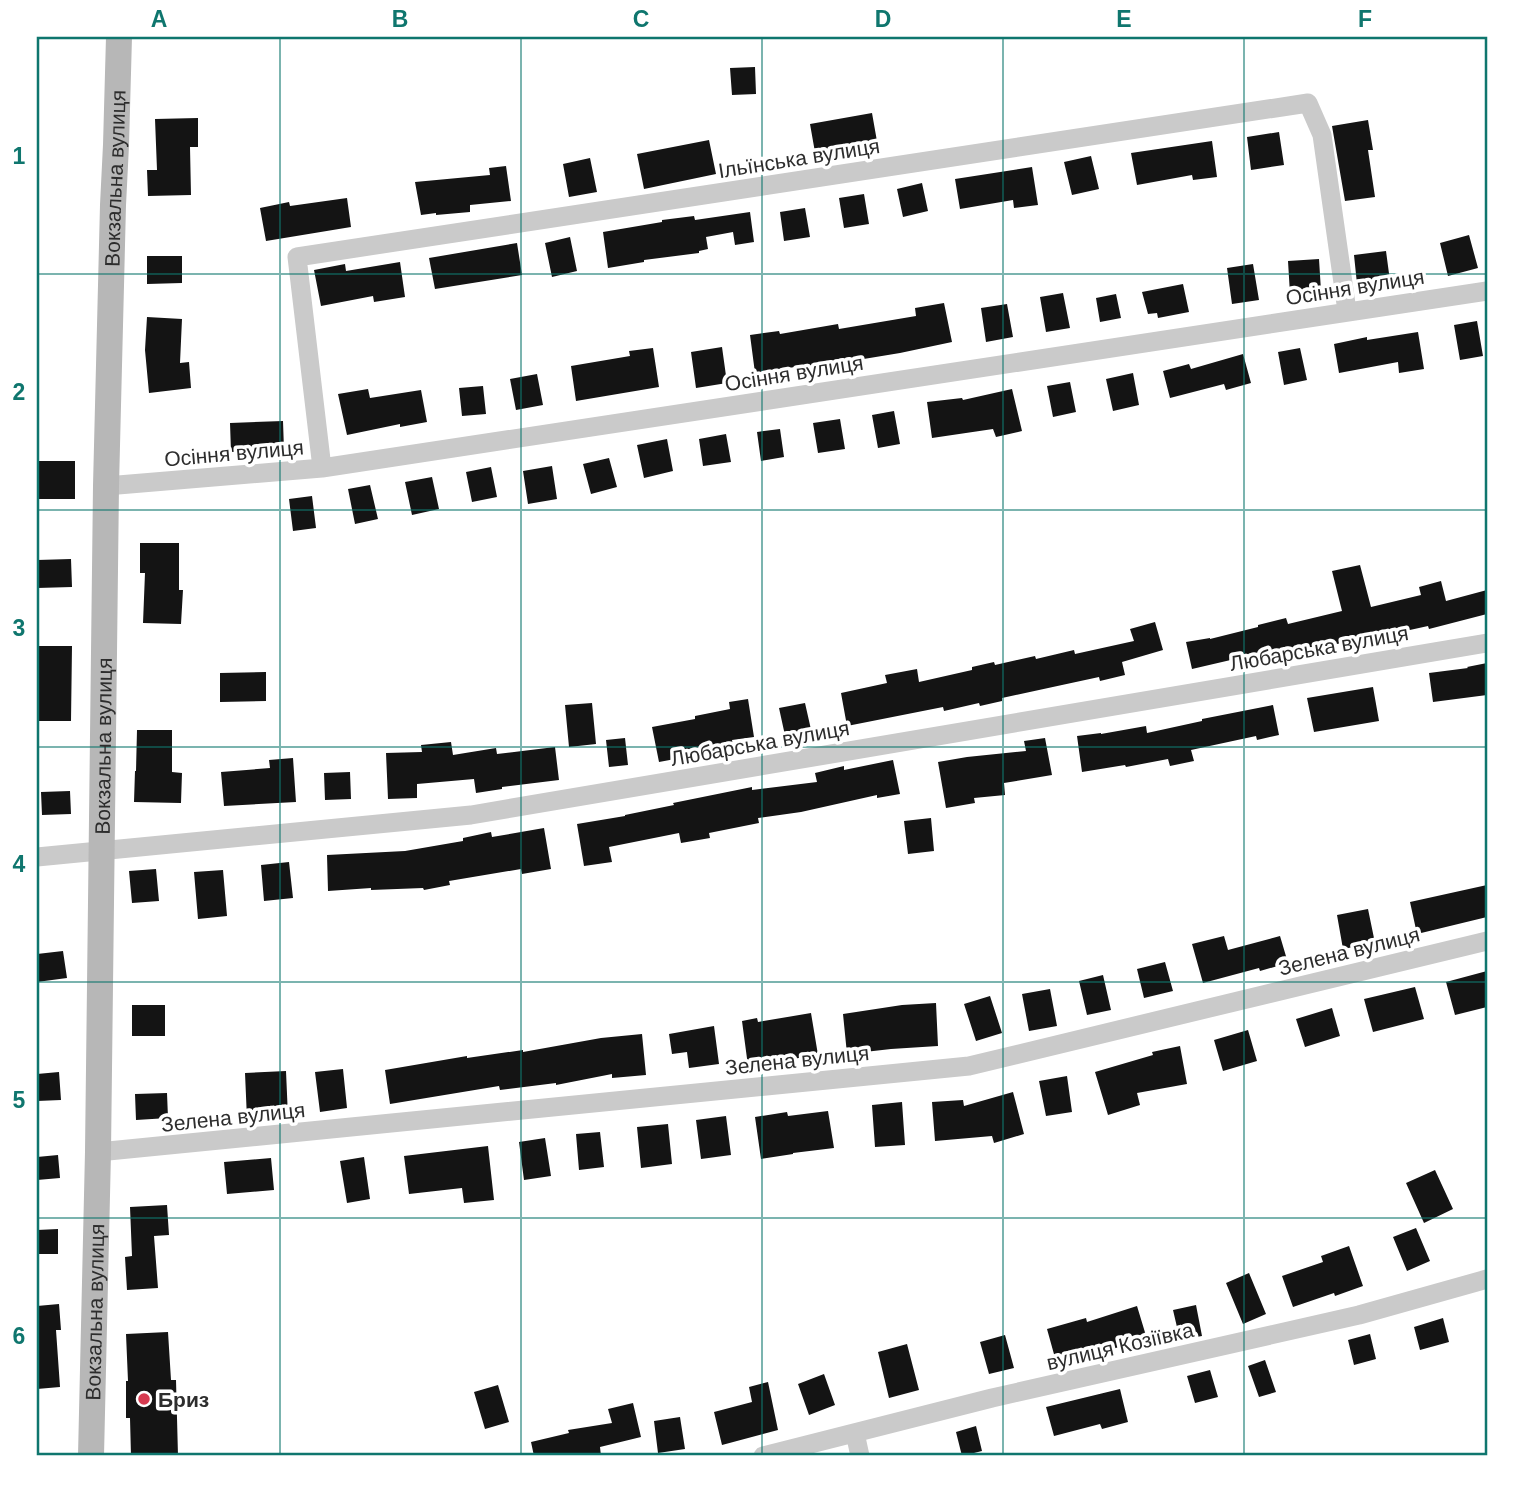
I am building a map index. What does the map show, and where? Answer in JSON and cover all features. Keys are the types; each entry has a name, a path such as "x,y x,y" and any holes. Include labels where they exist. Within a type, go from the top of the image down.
{"main road":[{"name":"Вокзальна вулиця","path":"91,1456 98,1152 106,486 119,37"}],"street":[{"name":"Ільїнська вулиця","path":"322,468 298,257 311,255 1308,103 1322,135 1347,311"},
{"name":"Осіння вулиця","path":"106,486 322,468 1487,291"},
{"name":"Любарська вулиця","path":"37,858 471,815 1487,643"},
{"name":"Зелена вулиця","path":"98,1152 969,1066 1487,941"},
{"name":"вулиця Козіївка","path":"763,1456 992,1398 1359,1315 1487,1279"},
{"path":"855,1433 860,1456"}],"building":[{"path":"755,67 756,94 732,95 730,68"},
{"path":"872,113 878,147 816,158 810,124"},
{"path":"198,118 198,147 190,147 191,195 148,196 147,170 157,170 155,119"},
{"path":"1368,120 1373,150 1368,150 1375,197 1345,201 1332,126"},
{"path":"1279,132 1284,165 1251,170 1247,137"},
{"path":"709,140 716,174 644,189 637,154"},
{"path":"1212,141 1217,177 1193,180 1192,175 1137,185 1131,153"},
{"path":"1091,156 1099,189 1072,195 1064,162"},
{"path":"590,158 597,192 569,197 563,164"},
{"path":"506,166 511,201 470,205 470,212 421,215 415,182 490,175 489,168"},
{"path":"1032,167 1038,205 1014,208 1013,200 960,209 955,179"},
{"path":"922,183 928,211 903,217 897,189"},
{"path":"864,194 869,224 844,228 839,198"},
{"path":"347,198 351,227 266,241 260,208 289,202 290,206"},
{"path":"805,208 810,237 784,241 780,212"},
{"path":"750,212 754,242 735,245 733,232 706,237 708,249 699,253 608,268 603,232 662,220 694,216 695,220"},
{"path":"1469,235 1478,268 1448,276 1440,243"},
{"path":"570,237 577,271 552,277 545,243"},
{"path":"517,243 522,275 435,289 429,258"},
{"path":"1386,251 1390,281 1357,284 1354,255"},
{"path":"147,256 182,256 182,283 147,284"},
{"path":"1319,259 1321,291 1290,294 1288,261"},
{"path":"400,262 405,297 374,302 373,296 321,306 314,270 345,264 346,271"},
{"path":"1253,264 1259,300 1232,304 1227,268"},
{"path":"1183,284 1189,312 1158,318 1157,313 1148,314 1142,292"},
{"path":"1063,293 1070,328 1046,332 1040,297"},
{"path":"1116,294 1121,318 1100,322 1096,298"},
{"path":"944,303 952,342 809,368 808,365 755,373 750,335 779,331 780,334 838,324 839,329 916,316 915,308"},
{"path":"1007,304 1013,337 986,342 981,308"},
{"path":"147,317 182,319 180,363 189,362 191,388 149,393 145,350"},
{"path":"1477,321 1483,356 1460,360 1454,325"},
{"path":"1418,332 1424,369 1399,373 1398,362 1339,373 1334,344 1367,337 1367,340"},
{"path":"722,347 727,383 696,388 691,352"},
{"path":"653,348 659,387 576,401 571,366 630,356 629,351"},
{"path":"1300,348 1307,380 1284,385 1278,352"},
{"path":"1243,354 1251,383 1226,390 1224,384 1170,398 1163,371 1189,364 1191,369"},
{"path":"1133,373 1139,405 1113,411 1106,379"},
{"path":"537,374 543,405 516,410 510,379"},
{"path":"1070,382 1076,412 1053,417 1047,386"},
{"path":"483,386 486,414 462,416 459,388"},
{"path":"368,389 370,398 421,390 427,422 400,427 400,424 347,435 338,394"},
{"path":"1012,389 1022,431 996,437 993,429 932,438 927,402 963,400"},
{"path":"894,411 900,444 878,448 872,415"},
{"path":"840,419 845,449 818,453 813,423"},
{"path":"283,421 284,450 231,452 230,423"},
{"path":"780,429 784,457 761,461 757,432"},
{"path":"726,434 731,462 703,466 699,439"},
{"path":"667,439 673,471 644,478 637,445"},
{"path":"609,458 617,487 591,494 583,464"},
{"path":"37,461 75,461 75,499 37,499"},
{"path":"552,466 557,499 528,504 523,471"},
{"path":"491,467 497,497 472,502 466,472"},
{"path":"432,477 439,509 412,515 405,482"},
{"path":"370,485 378,519 355,524 348,489"},
{"path":"312,496 316,528 293,531 289,499"},
{"path":"140,543 179,543 179,590 183,590 181,624 143,623 145,573 140,573"},
{"path":"71,559 72,587 37,588 37,560"},
{"path":"1360,565 1371,607 1421,595 1419,587 1441,581 1446,601 1487,590 1487,614 1429,629 1428,626 1378,637 1379,641 1351,648 1349,641 1309,651 1308,645 1266,656 1265,652 1192,669 1186,642 1210,639 1286,618 1288,624 1342,611 1332,571"},
{"path":"1155,622 1163,650 1122,662 1125,675 1100,681 1099,677 1002,698 1002,701 980,706 979,703 944,711 943,707 847,726 841,693 887,683 885,675 917,669 919,682 994,662 995,665 1035,656 1036,659 1074,650 1075,654 1134,641 1130,629"},
{"path":"38,646 72,646 71,721 38,721"},
{"path":"1487,663 1487,695 1433,702 1429,673"},
{"path":"266,672 266,701 220,702 220,673"},
{"path":"1373,687 1379,721 1314,732 1307,698"},
{"path":"748,699 754,737 732,740 735,756 704,762 702,754 659,762 652,727 730,709 729,702"},
{"path":"592,703 596,744 569,747 565,705"},
{"path":"805,703 812,734 786,740 779,708"},
{"path":"1273,705 1279,735 1257,740 1256,736 1191,750 1194,761 1170,766 1168,759 1082,772 1077,736 1146,726 1147,733"},
{"path":"137,730 172,730 172,772 182,773 181,803 134,802"},
{"path":"625,738 628,765 609,767 606,740"},
{"path":"1045,738 1052,775 1004,783 1005,795 974,798 975,803 946,808 938,762 1026,751 1024,741"},
{"path":"451,742 453,755 496,748 497,754 555,747 559,780 476,793 474,779 417,784 417,798 388,799 386,753 422,752 421,745"},
{"path":"293,758 296,802 224,806 221,772 270,768 269,760"},
{"path":"893,760 900,794 877,798 877,795 801,812 758,818 759,823 709,833 710,838 681,843 679,833 609,847 612,862 584,866 577,824 625,816 752,787 752,790 817,782 815,773 844,766 844,770"},
{"path":"350,772 351,799 325,800 324,773"},
{"path":"70,791 71,814 42,815 41,792"},
{"path":"931,818 934,851 908,854 904,821"},
{"path":"544,828 551,869 522,874 521,869 449,881 450,885 424,890 371,888 328,891 327,855 405,851 463,841 463,838 491,832 492,837"},
{"path":"289,862 293,898 264,901 261,865"},
{"path":"156,869 159,901 132,903 129,871"},
{"path":"223,870 227,916 198,919 194,872"},
{"path":"1487,885 1487,917 1417,934 1410,902"},
{"path":"1368,909 1375,943 1343,949 1337,915"},
{"path":"1224,936 1228,950 1280,936 1288,963 1203,983 1192,944"},
{"path":"63,951 67,978 37,982 37,954"},
{"path":"1165,962 1173,991 1144,998 1137,969"},
{"path":"1487,971 1487,1007 1455,1015 1446,982"},
{"path":"1103,975 1111,1010 1087,1015 1079,981"},
{"path":"1415,987 1424,1019 1373,1032 1364,999"},
{"path":"1050,989 1057,1026 1029,1031 1022,994"},
{"path":"990,996 1002,1033 976,1041 964,1004"},
{"path":"936,1003 938,1046 847,1054 843,1014"},
{"path":"132,1005 165,1005 165,1036 132,1036"},
{"path":"1332,1008 1340,1036 1305,1047 1296,1019"},
{"path":"811,1013 818,1055 748,1066 742,1021 757,1018 758,1022"},
{"path":"714,1026 719,1064 689,1068 687,1052 672,1054 669,1034"},
{"path":"1248,1030 1257,1061 1223,1071 1214,1040"},
{"path":"642,1034 646,1075 612,1078 612,1074 556,1085 500,1090 499,1086 390,1104 385,1070 467,1056 523,1052 601,1038"},
{"path":"1180,1046 1187,1084 1137,1093 1140,1105 1108,1115 1095,1072 1153,1055 1152,1052"},
{"path":"343,1069 347,1108 320,1112 315,1072"},
{"path":"286,1071 288,1117 247,1119 245,1073"},
{"path":"59,1072 61,1100 37,1101 37,1074"},
{"path":"1067,1076 1072,1112 1046,1116 1039,1081"},
{"path":"1013,1092 1024,1134 994,1143 992,1136 935,1141 932,1102 963,1100 964,1106"},
{"path":"167,1093 168,1118 136,1120 135,1094"},
{"path":"902,1102 905,1145 875,1147 872,1105"},
{"path":"828,1111 834,1148 761,1159 755,1117 787,1112 788,1116"},
{"path":"726,1116 731,1155 701,1159 696,1120"},
{"path":"668,1124 672,1164 641,1168 637,1127"},
{"path":"600,1132 604,1167 579,1170 576,1134"},
{"path":"545,1138 551,1176 524,1180 519,1142"},
{"path":"488,1146 494,1200 464,1203 462,1188 409,1194 404,1156"},
{"path":"58,1155 60,1178 37,1180 37,1157"},
{"path":"364,1157 370,1199 347,1203 340,1161"},
{"path":"271,1158 274,1190 227,1194 224,1162"},
{"path":"1435,1170 1453,1209 1424,1223 1406,1183"},
{"path":"167,1205 169,1235 154,1236 158,1288 127,1290 125,1257 132,1256 130,1207"},
{"path":"1416,1228 1430,1261 1407,1271 1393,1237"},
{"path":"58,1229 58,1254 37,1254 37,1230"},
{"path":"1349,1246 1363,1286 1293,1307 1282,1276 1323,1262 1321,1256"},
{"path":"1249,1273 1266,1314 1243,1324 1226,1283"},
{"path":"59,1304 61,1330 56,1330 60,1387 37,1389 37,1306"},
{"path":"1196,1305 1202,1336 1180,1340 1173,1310"},
{"path":"1137,1306 1147,1339 1057,1365 1047,1329 1086,1318 1087,1322"},
{"path":"1443,1318 1449,1342 1420,1350 1414,1327"},
{"path":"168,1332 171,1380 176,1380 178,1456 131,1456 130,1418 126,1418 126,1334"},
{"path":"1370,1334 1376,1359 1354,1365 1348,1340"},
{"path":"1005,1335 1014,1368 989,1374 980,1342"},
{"path":"907,1344 919,1390 889,1398 878,1352"},
{"path":"1265,1360 1276,1392 1259,1397 1248,1366"},
{"path":"1210,1370 1218,1397 1195,1403 1187,1376"},
{"path":"824,1374 835,1405 809,1415 798,1384"},
{"path":"768,1382 778,1430 722,1445 714,1412 752,1402 749,1387"},
{"path":"498,1385 509,1422 485,1429 474,1392"},
{"path":"1120,1389 1128,1422 1102,1429 1100,1424 1054,1436 1046,1407"},
{"path":"633,1403 641,1437 600,1447 601,1456 534,1456 531,1442 569,1433 568,1430 612,1423 608,1409"},
{"path":"680,1417 685,1449 658,1453 654,1421"},
{"path":"976,1426 982,1451 962,1456 956,1432"}],"place":[{"name":"Бриз","path":"144,1399"}]}
